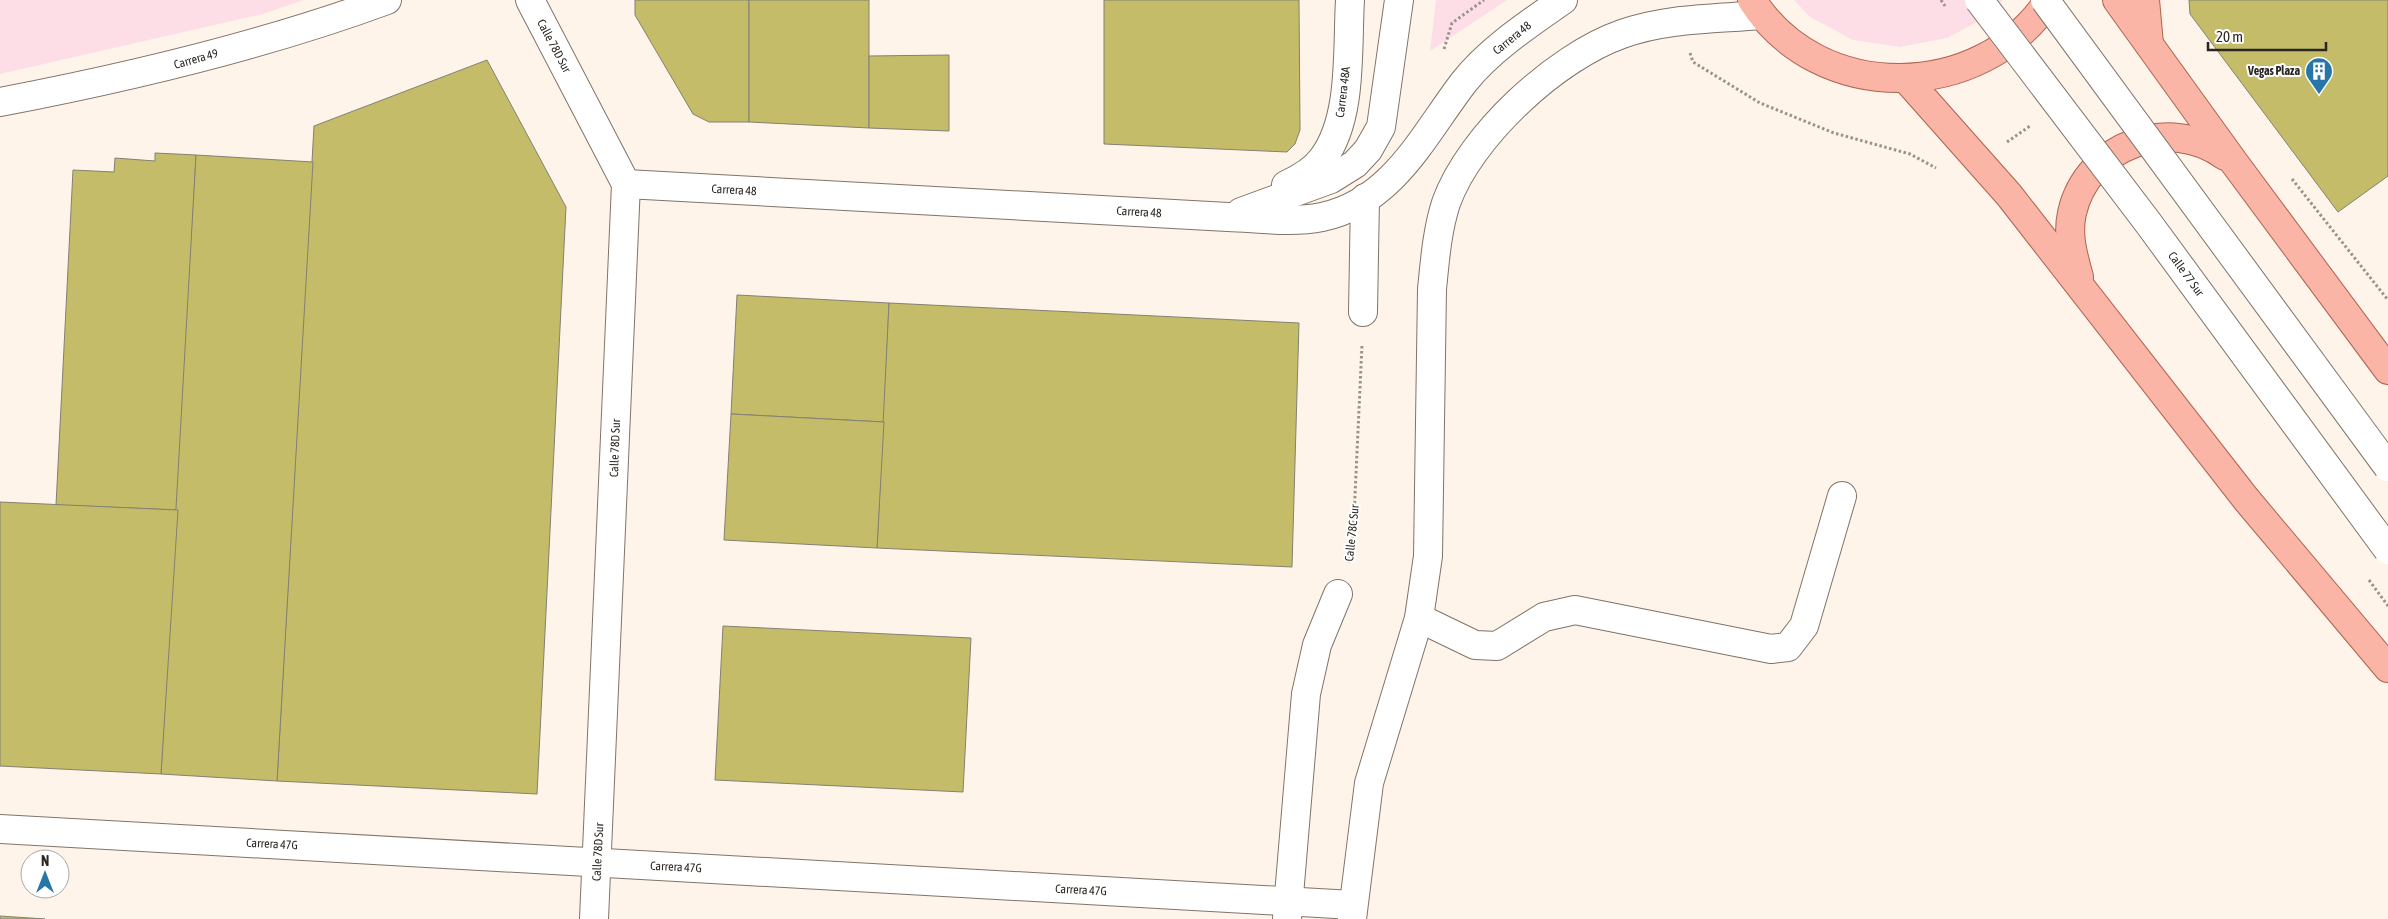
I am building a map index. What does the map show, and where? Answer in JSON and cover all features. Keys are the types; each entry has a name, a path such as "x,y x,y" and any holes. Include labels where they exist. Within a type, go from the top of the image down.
{"main road":[{"path":"1756,7 1802,51 1810,55 1852,73 1907,80 1955,72 2000,50 2037,17 2047,0"},
{"path":"2117,0 2233,161 2388,370"},
{"path":"2145,0 2149,45"},
{"path":"1907,80 2009,194 2246,499 2388,668"},
{"path":"2082,288 2070,244 2072,213 2084,184 2104,159 2132,143 2163,136 2195,139 2233,161"}],"street":[{"name":"Carrera 49","path":"0,102 165,68 324,23 387,0"},
{"name":"Calle 78D Sur","path":"530,0 626,184 594,919"},
{"name":"Carrera 48A","path":"1228,217 1299,178 1323,159 1336,135 1344,107 1350,0"},
{"path":"1228,217 1331,179 1355,164 1368,150 1382,127 1399,0"},
{"name":"Carrera 48","path":"626,184 1228,217 1297,219 1322,217 1345,209 1364,198 1396,174 1465,81 1522,30 1563,0"},
{"name":"Calle 77 Sur","path":"1979,0 2149,224 2388,550"},
{"path":"2047,0 2388,467"},
{"path":"1352,912 1369,783 1419,618 1428,556 1432,289 1436,246 1447,202 1466,165 1492,128 1533,89 1586,50 1623,34 1661,24 1756,7"},
{"path":"1363,312 1364,198"},
{"path":"1419,618 1475,644 1497,646 1544,617 1575,610 1771,649 1788,647 1804,626 1842,496"},
{"path":"1288,910 1306,694 1317,644 1338,594"},
{"name":"Carrera 47G","path":"0,829 597,863 1288,910 1352,912"}],"path":[{"path":"1444,51 1452,23 1484,0"},
{"path":"1693,62 1760,103 1834,133 1910,154 1944,173"},
{"name":"Calle 78C Sur","path":"1338,594 1348,568 1354,538 1363,312"}],"shaded area":[{"path":"0,0 304,0 263,14 0,74"},
{"path":"1436,0 1507,0 1430,51"},
{"path":"1794,0 2003,0 1990,15 1947,38 1900,47 1853,40 1810,17"}],"building":[{"path":"635,0 749,0 749,122 709,122 693,114 635,15"},
{"path":"749,0 869,0 869,128 749,122"},
{"path":"1104,0 1299,0 1300,130 1295,144 1287,152 1104,144"},
{"name":"Vegas Plaza","path":"2189,0 2388,0 2388,176 2338,212 2190,14"},
{"path":"949,55 949,131 869,128 869,56"},
{"path":"487,60 566,207 537,794 277,781 314,126"},
{"path":"155,153 196,155 178,510 56,505 73,170 114,172 115,158 155,161"},
{"path":"196,155 313,162 277,781 161,774"},
{"path":"737,295 889,303 884,422 731,414"},
{"path":"889,303 1299,323 1292,567 877,548"},
{"path":"731,414 884,422 877,548 724,540"},
{"path":"0,502 178,510 161,774 0,766"},
{"path":"723,626 971,638 963,792 715,780"},
{"path":"0,916 45,919 0,919"}],"place":[{"name":"Vegas Plaza","path":"2319,95"}]}
